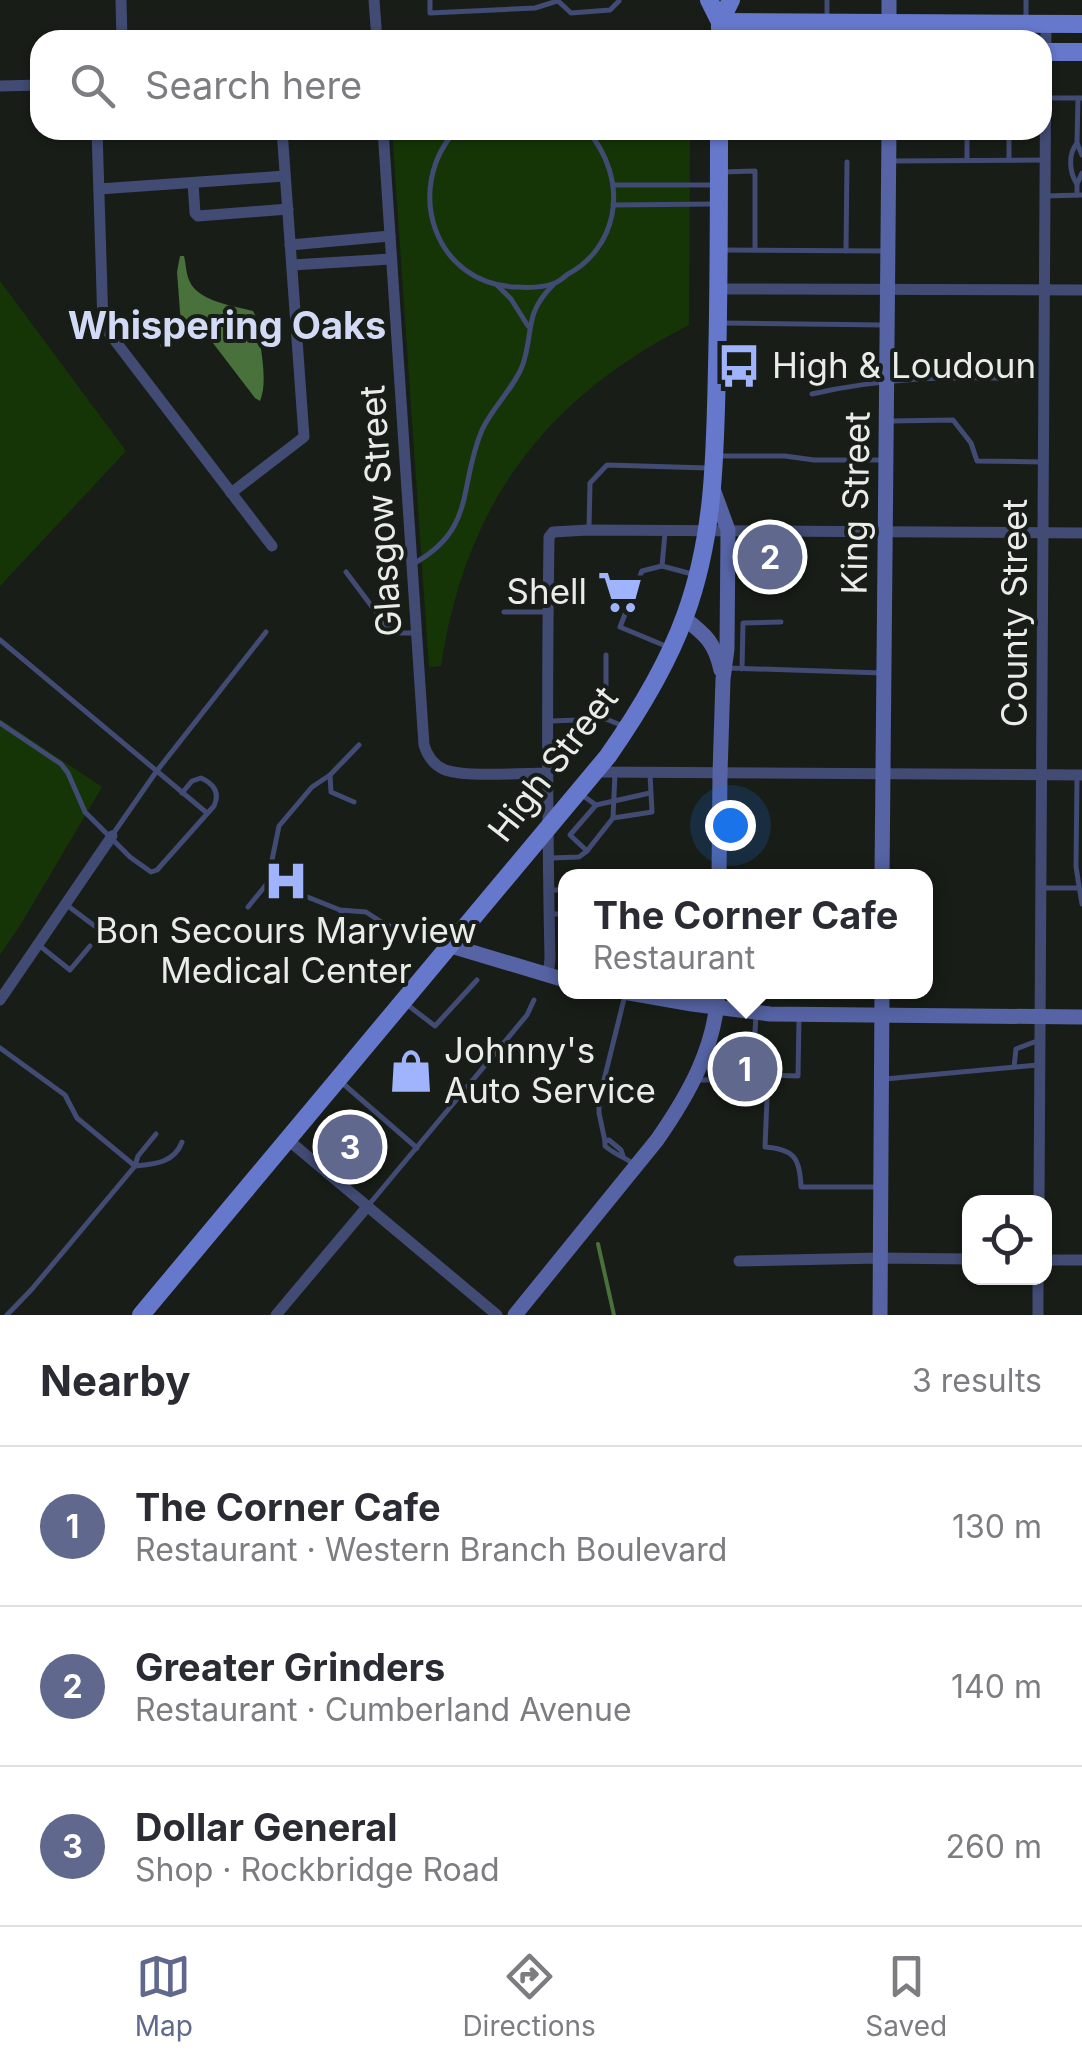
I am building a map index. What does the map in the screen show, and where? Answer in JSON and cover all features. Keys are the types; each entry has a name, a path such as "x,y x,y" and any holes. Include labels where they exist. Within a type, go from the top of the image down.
{"main road":[{"path":"709,0 720,30"},
{"path":"720,30 730,0"},
{"path":"732,30 827,22 882,30"},
{"path":"906,30 1082,24"},
{"path":"1052,52 1082,52"},
{"name":"High Street","path":"141,1315 579,793 628,728 670,648 718,530 713,489 719,140"}],"street":[{"path":"120,0 122,30"},
{"path":"374,0 376,30"},
{"path":"889,0 889,30"},
{"name":"County Street","path":"1046,23 1046,30"},
{"path":"0,86 30,85"},
{"path":"97,140 103,324 272,546"},
{"path":"231,493 304,437 283,140"},
{"name":"Glasgow Street","path":"384,140 424,744 437,764 459,772 548,772"},
{"name":"King Street","path":"882,869 889,140"},
{"name":"County Street","path":"1038,1195 1045,140"},
{"path":"99,190 285,176"},
{"path":"193,182 198,216 288,209"},
{"path":"290,244 390,236"},
{"path":"292,265 391,259"},
{"path":"719,289 1082,290"},
{"path":"718,530 735,623 724,673 719,869"},
{"path":"548,976 548,612 549,537 553,532 1082,534"},
{"path":"684,618 705,634 724,673"},
{"path":"595,772 1079,775"},
{"path":"0,1000 112,836"},
{"path":"448,945 558,978"},
{"path":"880,1315 882,999"},
{"path":"515,1315 630,1161 677,1112 706,1056 718,1000 756,1013 799,1016 1082,1017"},
{"path":"287,1139 497,1315"},
{"path":"276,1315 366,1208"},
{"path":"740,1261 962,1259"},
{"path":"1052,1260 1082,1260"},
{"path":"1038,1285 1038,1315"}],"lane":[{"path":"430,0 430,13 535,8 557,0 571,13 610,10 619,0"},
{"path":"827,0 827,22"},
{"path":"1026,0 1026,23"},
{"path":"1052,98 1080,98 1077,142 1082,155"},
{"path":"449,140 432,173 432,222 448,254 496,284 511,298 528,326"},
{"path":"496,284 524,288 555,282 575,271 598,248 610,221 613,184 604,154 594,140"},
{"path":"967,140 967,160"},
{"path":"1009,140 1009,160"},
{"path":"1045,196 1079,195 1072,175 1071,150 1077,142"},
{"path":"888,161 1045,160"},
{"path":"846,251 847,162"},
{"path":"613,205 719,187 754,171 756,250"},
{"path":"1077,184 1082,173"},
{"path":"613,184 719,187"},
{"path":"719,250 888,251"},
{"path":"413,564 441,545 452,532 481,433 520,372 534,310 555,282"},
{"path":"718,323 888,325"},
{"path":"812,394 887,380 1021,379"},
{"path":"887,422 954,420 971,443 977,461 1044,462"},
{"path":"588,530 590,483 607,466 785,456 886,460"},
{"path":"662,566 665,530"},
{"path":"670,648 620,627 642,572 662,566 697,575"},
{"path":"346,572 388,628 418,633"},
{"path":"504,612 548,612"},
{"path":"742,668 735,623 782,622"},
{"path":"112,836 156,772 266,632"},
{"path":"0,640 207,813"},
{"path":"606,656 606,720"},
{"path":"724,673 742,668 884,673"},
{"path":"548,722 606,720 628,728"},
{"path":"0,723 61,764 85,812 130,857 151,872 157,870 217,799 212,785 201,778 196,778 182,793"},
{"path":"359,745 330,775 312,787 279,826 272,860 274,875 295,892 340,910 366,912 386,925 448,945"},
{"path":"548,858 579,857 587,852 612,818 615,773"},
{"path":"612,818 652,812 650,773"},
{"path":"330,775 331,792 354,802"},
{"path":"1079,775 1076,868 1082,904"},
{"path":"579,793 596,805"},
{"path":"587,852 569,834 596,805 650,793"},
{"path":"248,906 274,875"},
{"path":"1041,888 1080,888"},
{"path":"549,890 558,890"},
{"path":"66,905 100,930"},
{"path":"340,910 348,928 361,934 386,925"},
{"path":"550,914 558,914"},
{"path":"38,944 70,970 90,946"},
{"path":"550,947 558,947"},
{"path":"402,1001 435,1026 477,980"},
{"path":"623,999 599,1113 605,1140 630,1161"},
{"path":"366,1208 526,1015 534,1000"},
{"path":"694,1080 718,1080 755,1032 756,1013"},
{"path":"799,1016 798,1076 768,1076 765,1147 783,1148 794,1157 800,1170 800,1186 881,1187"},
{"path":"1014,1068 1016,1049 1040,1040"},
{"path":"0,1048 65,1096 77,1118 134,1166 161,1163 178,1153 182,1142"},
{"path":"882,1078 1040,1065"},
{"path":"338,1078 417,1148"},
{"path":"7,1315 134,1166 156,1134"}],"shaded area":[{"path":"393,140 690,140 689,325 593,386 520,462 492,507 470,555 453,608 441,666 429,667"},
{"path":"180,256 184,256 189,280 200,293 217,302 253,311 263,372 260,401 203,330 191,328 161,348 181,325 177,272"},
{"path":"0,281 126,451 0,586"},
{"path":"0,719 102,787 0,955"}],"waterway":[{"path":"598,1244 614,1315"}],"place":[{"name":"High & Loudoun","path":"739,366"},
{"name":"Greater Grinders","path":"770,557"},
{"name":"Shell","path":"620,592"},
{"name":"Bon Secours Maryview Medical Center","path":"286,881"},
{"name":"The Corner Cafe","path":"745,1069"},
{"name":"Johnny's Auto Service","path":"411,1071"},
{"name":"Dollar General","path":"350,1147"}],"district":[{"name":"Whispering Oaks","path":"227,326"}]}
